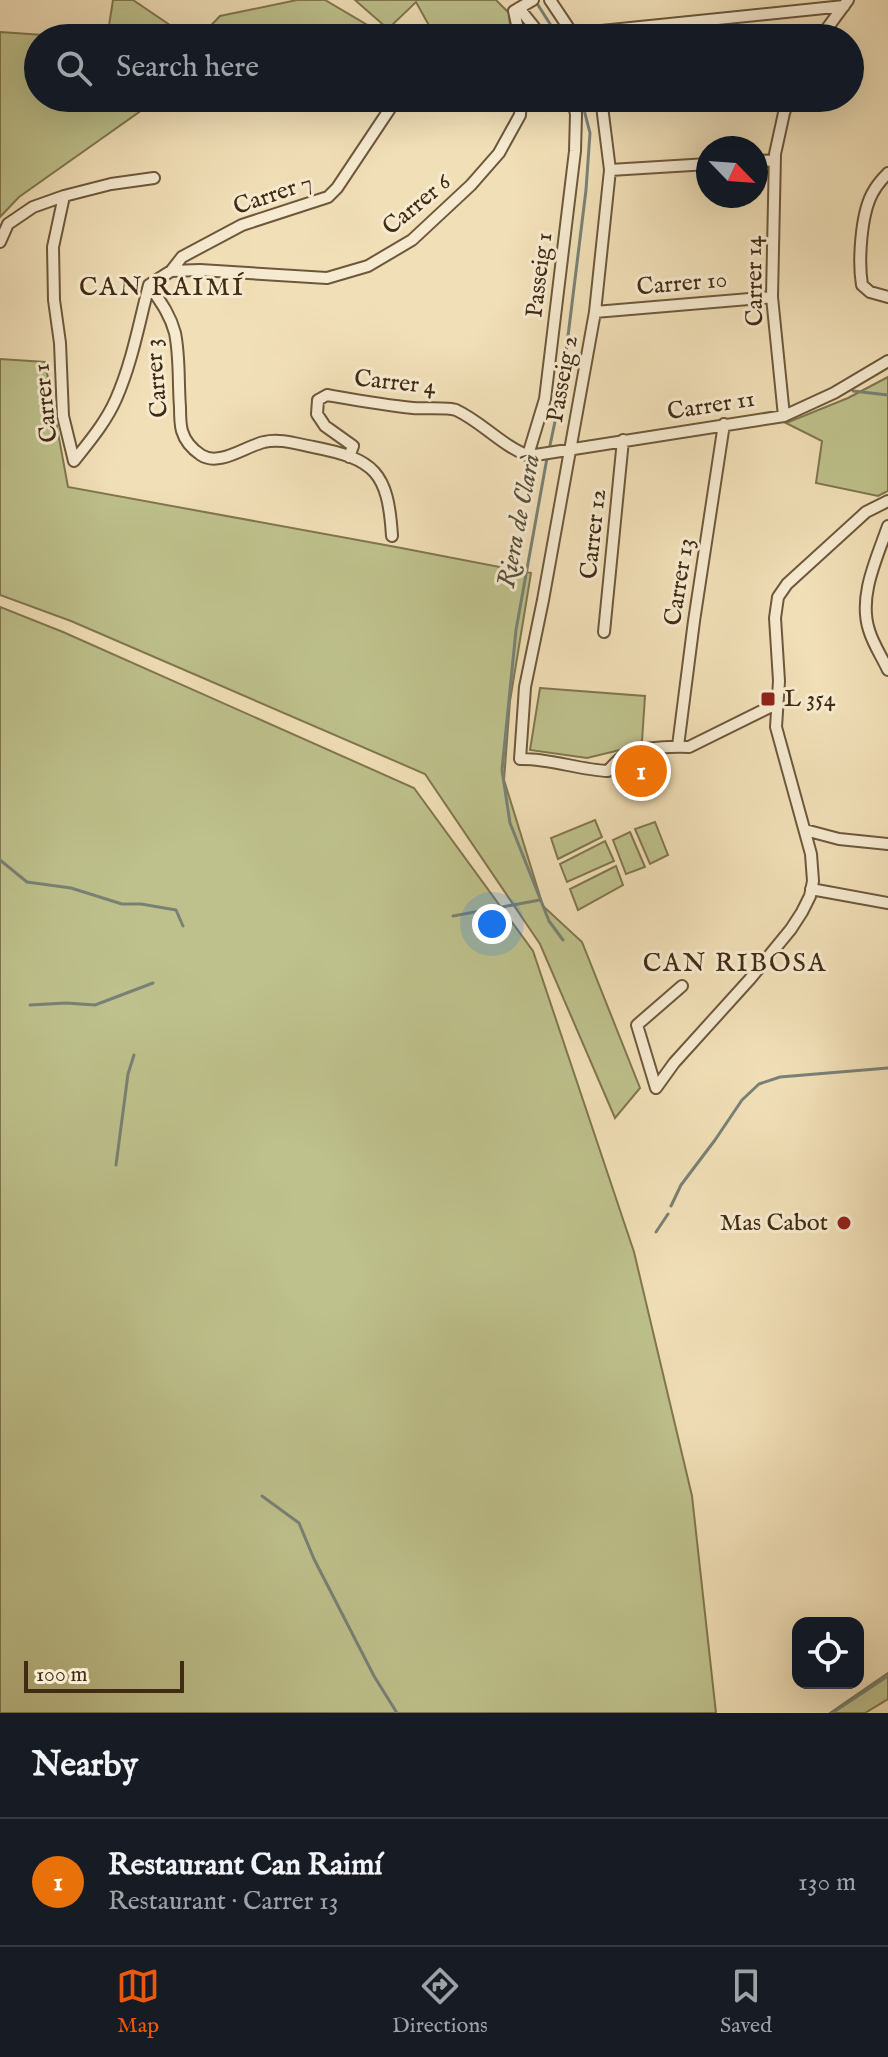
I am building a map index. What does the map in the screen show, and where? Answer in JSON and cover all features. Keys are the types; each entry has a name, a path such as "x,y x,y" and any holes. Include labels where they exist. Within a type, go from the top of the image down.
{"street":[{"path":"517,24 514,11 533,0"},
{"path":"550,0 566,24"},
{"path":"673,24 846,3"},
{"path":"830,24 846,3"},
{"path":"519,8 532,24"},
{"name":"Carrer 7","path":"171,271 182,257 242,225 328,197 388,112"},
{"name":"Carrer 6","path":"171,271 327,278 368,266 412,240 471,185 499,153 520,112"},
{"name":"Passeig 1","path":"528,455 545,399 575,151 576,112"},
{"name":"Passeig 2","path":"603,112 610,170 595,312 525,687 520,759 578,766 590,771 608,771 630,752 678,746"},
{"name":"Carrer 14","path":"784,112 775,160 772,297 784,416"},
{"path":"768,160 775,160"},
{"path":"610,170 696,165"},
{"path":"888,173 873,191 868,203 860,248 860,276 862,285 870,292 888,297"},
{"path":"0,242 8,224 33,207 111,184 154,178"},
{"name":"Carrer 1","path":"64,196 53,247 54,300 60,343 63,416 74,461 116,400 131,357 149,285"},
{"path":"149,285 171,271"},
{"name":"Carrer 3","path":"149,285 170,315 175,335 181,429 187,443 203,457 222,458 266,441 280,440 349,457 372,468 382,483 390,506 392,536"},
{"name":"Carrer 10","path":"595,312 772,297"},
{"name":"Carrer 11","path":"528,455 784,416 834,393 888,361"},
{"name":"Carrer 4","path":"349,457 353,446 325,426 317,414 318,400 327,395 380,405 453,409 514,450 528,455"},
{"name":"Carrer 13","path":"678,746 724,424"},
{"name":"Carrer 12","path":"604,632 623,440"},
{"path":"682,986 637,1025 656,1088 674,1063 750,979 802,912 813,881 811,854 776,727 779,681 775,618 778,597 787,584 866,512 888,501"},
{"path":"888,526 868,585 865,611 869,632 888,670"},
{"path":"678,746 689,747 776,704"},
{"path":"805,830 839,839 888,844"},
{"path":"811,889 888,903"}],"green space":[{"path":"113,0 133,0 168,24 109,24"},
{"path":"297,0 325,0 366,24 212,24 220,16"},
{"path":"355,0 496,0 509,13 510,24 428,24 416,2 393,24 382,24"},
{"path":"0,32 24,34 24,112 139,112 19,197 0,217"},
{"path":"0,359 45,362 68,487 531,573 510,701 504,780 543,906 582,942 640,1088 615,1118 540,944 425,774 71,621 0,595"},
{"path":"888,377 888,491 878,496 816,483 822,441 786,423 848,398"},
{"path":"0,607 414,788 533,951 634,1252 692,1496 716,1713 0,1713"},
{"path":"540,688 645,696 642,741 587,758 530,750"},
{"path":"595,820 602,837 558,859 551,838"},
{"path":"655,822 668,855 650,864 635,829"},
{"path":"630,832 645,867 626,874 613,840"},
{"path":"605,841 614,861 567,882 560,864"},
{"path":"616,866 623,885 578,910 570,889"},
{"path":"888,1673 888,1699 865,1713 830,1713"}],"waterway":[{"name":"Riera de Clarà","path":"538,5 550,24"},
{"name":"Riera de Clarà","path":"549,450 561,393 586,190 590,133 585,112"},
{"path":"853,391 888,395"},
{"name":"Riera de Clarà","path":"547,458 516,630 502,770 510,823 549,921 563,940"},
{"path":"0,860 27,882 71,888 122,904 176,910 183,926"},
{"path":"453,916 540,900"},
{"path":"30,1005 95,1005 153,983"},
{"path":"116,1165 128,1074 134,1055"},
{"path":"671,1206 681,1185 742,1100 759,1084 780,1077 888,1068"},
{"path":"656,1232 668,1214"},
{"path":"262,1496 299,1523 374,1676 397,1713"},
{"path":"832,1713 888,1676"}],"place":[{"name":"L 354","path":"768,699"},
{"name":"Restaurant Can Raimí","path":"641,771"},
{"name":"Mas Cabot","path":"844,1223"}],"district":[{"name":"CAN RAIMÍ","path":"162,287"},
{"name":"CAN RIBOSA","path":"735,963"}]}
